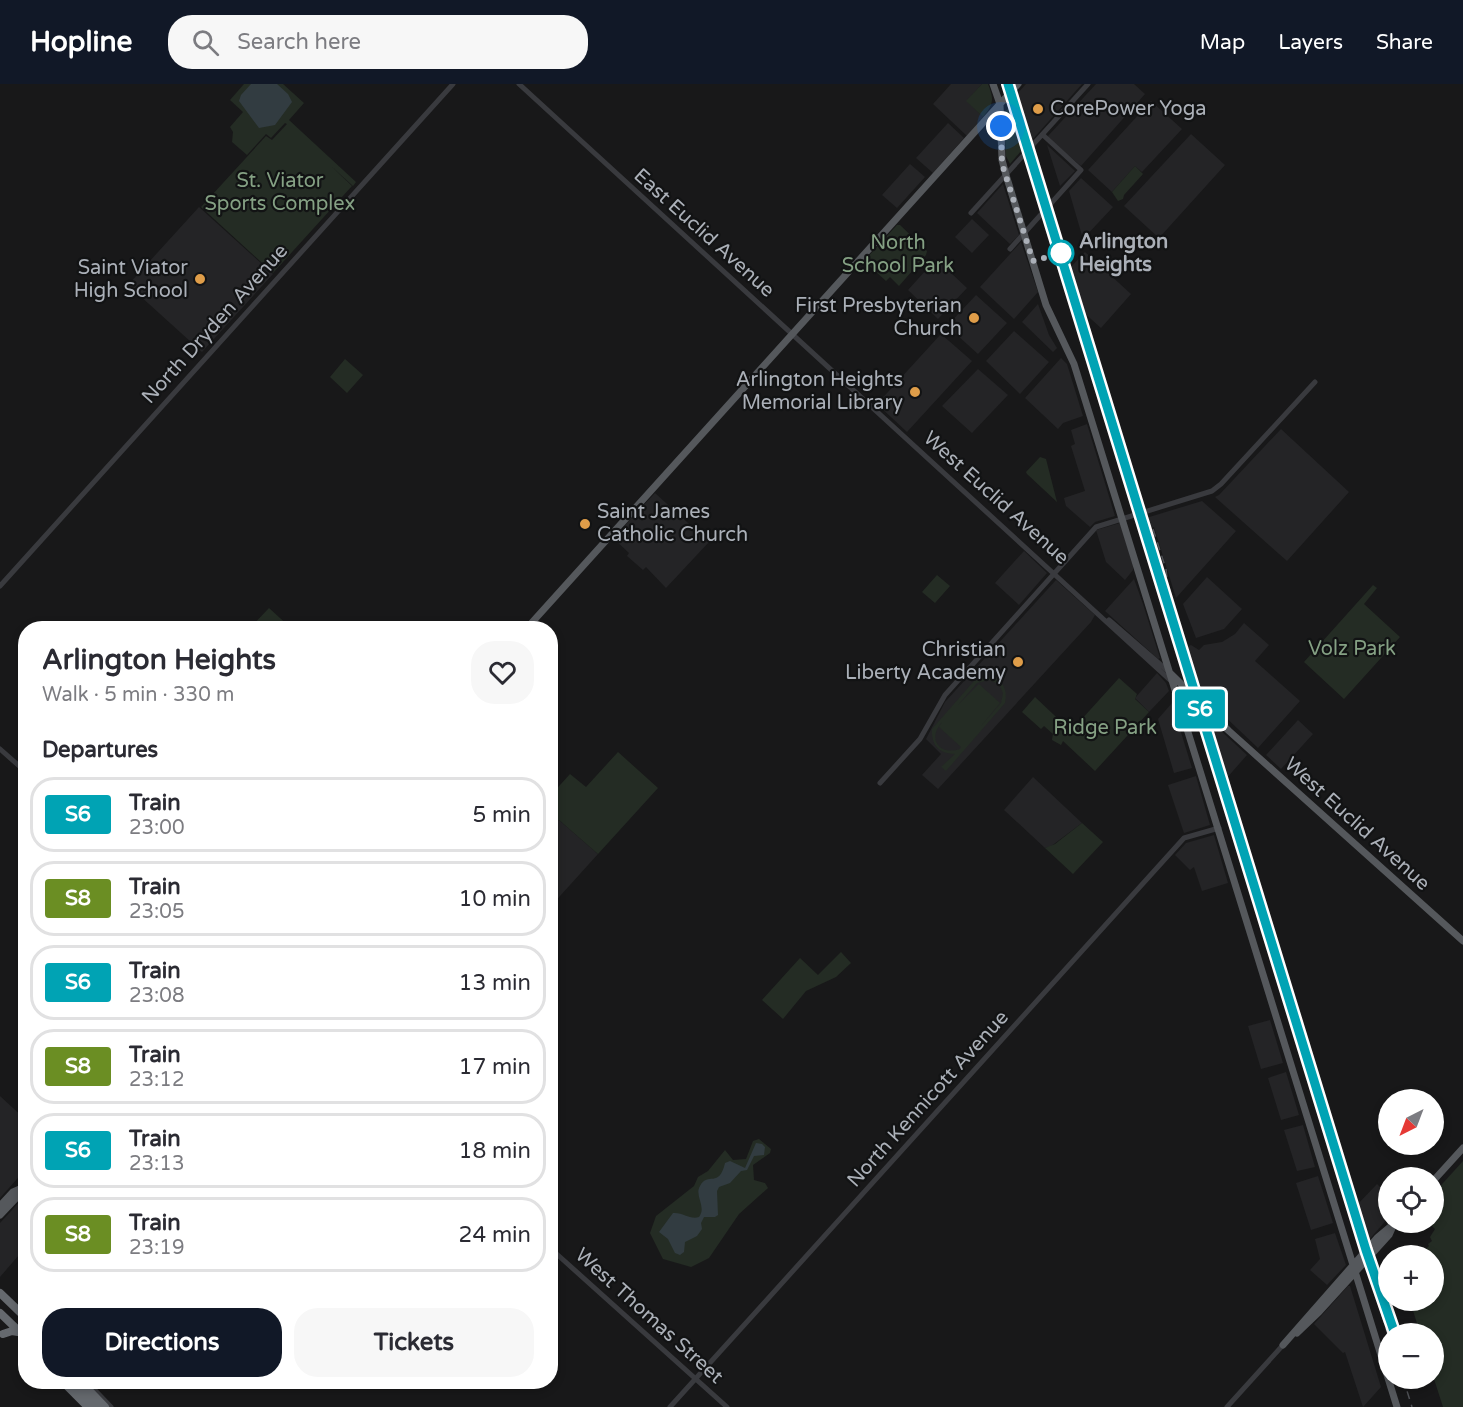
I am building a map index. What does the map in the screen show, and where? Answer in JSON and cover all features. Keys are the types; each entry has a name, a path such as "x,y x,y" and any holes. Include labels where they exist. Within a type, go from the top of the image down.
{"highway":[{"path":"0,1293 18,1310"},
{"path":"3,1316 6,1325 3,1334 12,1331 18,1333"},
{"path":"3,1316 18,1330"},
{"path":"70,1389 87,1407"},
{"path":"77,1389 96,1407"},
{"path":"91,1389 105,1407"}],"main road":[{"path":"993,84 1000,104 1002,160 1006,176 1046,305 1074,364 1397,1407"},
{"path":"533,621 1018,84"},
{"path":"982,123 990,121 1001,126"},
{"name":"West Euclid Avenue","path":"1169,672 1229,731"},
{"name":"West Euclid Avenue","path":"1172,682 1463,941"},
{"path":"1180,709 1184,699 1191,698"},
{"path":"1444,1169 1463,1148"},
{"path":"0,1206 18,1189"},
{"path":"0,1215 18,1196"},
{"path":"1283,1345 1354,1269 1382,1233"}],"street":[{"name":"North Dryden Avenue","path":"0,586 453,84"},
{"name":"East Euclid Avenue","path":"519,84 868,404"},
{"path":"971,213 1088,84"},
{"path":"1010,249 1081,170 1043,135"},
{"path":"880,783 920,739 945,694 1096,527 1212,491 1315,382"},
{"name":"West Euclid Avenue","path":"868,404 1172,682"},
{"name":"West Euclid Avenue","path":"1102,616 1115,624 1169,672"},
{"path":"0,749 18,765"},
{"name":"North Kennicott Avenue","path":"670,1407 1185,838 1219,828"},
{"name":"West Thomas Street","path":"558,1255 727,1407"},
{"path":"1227,1407 1283,1345"},
{"path":"92,1389 111,1407"}],"shaded area":[{"path":"251,84 277,84 288,94 292,102 275,125 259,128 239,101 241,95"},
{"path":"951,84 982,84 967,101 983,117 967,136 933,104"},
{"path":"1026,84 1082,84 1032,140 1016,95"},
{"path":"1096,84 1134,84 1145,94 1081,166 1048,136"},
{"path":"1151,101 1182,129 1142,172 1135,166 1112,192 1088,170"},
{"path":"948,123 964,138 933,173 916,158"},
{"path":"1191,134 1225,165 1159,238 1124,206"},
{"path":"1047,145 1075,171 1060,186"},
{"path":"910,164 925,177 897,208 882,195"},
{"path":"1081,178 1113,207 1083,239 1069,191"},
{"path":"1003,184 1019,235 1010,244 977,213"},
{"name":"Saint Viator High School","path":"199,207 273,274 202,352 128,285"},
{"path":"972,219 989,235 972,253 955,237"},
{"path":"1021,242 1038,292 1014,319 980,287"},
{"path":"1085,252 1131,294 1101,328 1081,310 1069,269"},
{"path":"936,259 967,288 938,319 908,290"},
{"path":"976,295 1007,323 978,354 947,326"},
{"path":"1038,304 1049,335 1057,348 1053,352 1022,322"},
{"path":"1014,331 1049,362 1020,394 986,361"},
{"name":"Arlington Heights Memorial Library","path":"941,334 972,361 907,432 877,404"},
{"path":"1061,358 1067,364 1083,416 1063,423 1058,429 1025,398"},
{"path":"978,369 1008,395 972,433 942,406"},
{"path":"1087,424 1115,516 1095,522 1090,527 1066,506 1064,498 1085,491 1071,446 1075,444 1071,430"},
{"path":"1281,429 1349,492 1287,561 1215,497"},
{"path":"655,493 709,542 666,588 646,567 643,570 627,556 629,553 613,538"},
{"path":"1202,501 1236,531 1176,598 1154,527 1149,529 1146,518"},
{"path":"1120,523 1133,565 1133,570 1125,580 1106,562 1096,530"},
{"path":"1024,551 1047,573 1019,605 995,583"},
{"path":"1207,577 1242,609 1224,629 1196,638 1183,604"},
{"path":"1134,579 1160,658 1158,659 1105,611"},
{"name":"Christian Liberty Academy","path":"1056,580 1095,615 938,789 922,775 941,754 926,739 945,702"},
{"path":"1244,623 1269,645 1255,661 1300,701 1258,748 1200,693 1187,647 1191,645 1199,650 1204,645 1222,642 1235,634"},
{"path":"1157,673 1166,683 1169,691 1149,712 1135,698"},
{"path":"1172,703 1192,768 1174,773 1158,719"},
{"path":"1205,716 1247,755 1225,780"},
{"path":"1298,720 1313,734 1281,769 1266,755"},
{"path":"1196,776 1210,825 1184,833 1168,785"},
{"path":"1033,777 1082,823 1050,847 1045,848 1004,810"},
{"path":"558,821 598,854 558,898"},
{"path":"1214,835 1228,883 1202,891 1194,867 1190,870 1175,855 1186,843"},
{"path":"1270,1020 1283,1063 1261,1069 1248,1026"},
{"path":"1286,1072 1299,1115 1281,1120 1268,1078"},
{"path":"0,1096 18,1113 18,1178 0,1198"},
{"path":"1303,1125 1315,1167 1297,1171 1284,1130"},
{"path":"756,1143 765,1147 764,1155 754,1156 747,1170 741,1171 730,1183 719,1187 717,1191 718,1215 704,1217 701,1223 702,1229 697,1236 685,1242 684,1252 680,1255 675,1253 668,1239 659,1232 673,1213 693,1218 699,1217 702,1209 698,1194 703,1182 717,1178 723,1171 725,1163 730,1161 745,1168"},
{"path":"1318,1176 1333,1223 1311,1230 1296,1183"},
{"path":"1378,1185 1378,1230 1368,1241 1357,1205"},
{"path":"18,1204 18,1256 0,1277 0,1223"},
{"path":"1335,1233 1346,1265 1327,1285 1310,1270 1320,1259 1315,1239"},
{"path":"1350,1286 1378,1377 1379,1389 1363,1407 1345,1352 1343,1353 1314,1324"}],"green space":[{"name":"St. Viator Sports Complex","path":"244,84 283,84 304,103 289,120 356,182 353,186 331,166 352,186 273,273 201,207 266,136 272,140 287,124 285,123 271,138 266,134 247,155 232,142 233,132 230,127 243,112 230,100"},
{"path":"982,84 988,84 992,98 991,105 983,117 966,101"},
{"path":"1008,109 1021,151 1010,164 1006,156 1004,112"},
{"path":"1135,166 1143,174 1123,199 1118,201 1112,192"},
{"name":"North School Park","path":"897,225 900,225 927,251 899,286 890,277 886,281 864,261"},
{"path":"345,359 363,375 347,393 330,377"},
{"path":"1040,457 1046,459 1057,502 1026,472"},
{"path":"937,575 950,586 935,603 922,592"},
{"name":"Volz Park","path":"1373,585 1377,588 1364,604 1400,637 1344,699 1304,662"},
{"path":"269,608 283,621 257,621"},
{"path":"988,676 1001,682 1006,693 1005,703 946,771 941,767 955,754 949,754 937,748 933,740 932,729 974,681","holes":["989,680 999,684 1003,693 1001,703 980,727 1000,703 979,684 958,705 977,683","942,722 939,727 961,747 960,749 946,750 938,744 936,734 938,728"]},
{"name":"Ridge Park","path":"1119,678 1137,694 1135,699 1149,712 1095,771 1063,741 1061,745 1052,740 1053,734 1044,726 1041,729 1022,712 1035,697 1071,731"},
{"path":"618,752 658,788 598,854 558,821 558,787 570,774 586,787"},
{"path":"1082,823 1103,842 1073,874 1045,848 1055,844"},
{"path":"841,952 851,963 836,977 806,991 783,1019 762,1000 800,958 818,975"},
{"path":"759,1139 771,1149 770,1153 753,1165 754,1180 765,1183 768,1188 739,1214 709,1258 691,1267 663,1259 650,1233 656,1216 694,1186 698,1177 708,1171 725,1150 733,1160 746,1159 753,1141"},
{"path":"1463,1161 1463,1407 1443,1407 1437,1389 1444,1389 1444,1323 1417,1323 1413,1311 1444,1311 1444,1245 1428,1244 1432,1241 1430,1237 1432,1233 1444,1233 1444,1182"}],"railway":[{"path":"1003,84 1384,1323"},
{"path":"1153,529 1166,569 1170,608"},
{"path":"1406,1389 1412,1407"}],"train":[{"name":"S6","path":"1008,84 1366,1250 1391,1323"}],"place":[{"name":"CorePower Yoga","path":"1038,109"},
{"name":"Arlington Heights","path":"1061,253"},
{"name":"Saint Viator High School","path":"200,279"},
{"name":"First Presbyterian Church","path":"974,318"},
{"name":"Arlington Heights Memorial Library","path":"915,392"},
{"name":"Saint James Catholic Church","path":"585,524"},
{"name":"Christian Liberty Academy","path":"1018,662"}],"route":[{"path":"1001,126 1002,164 1033,261 1061,253"}]}
